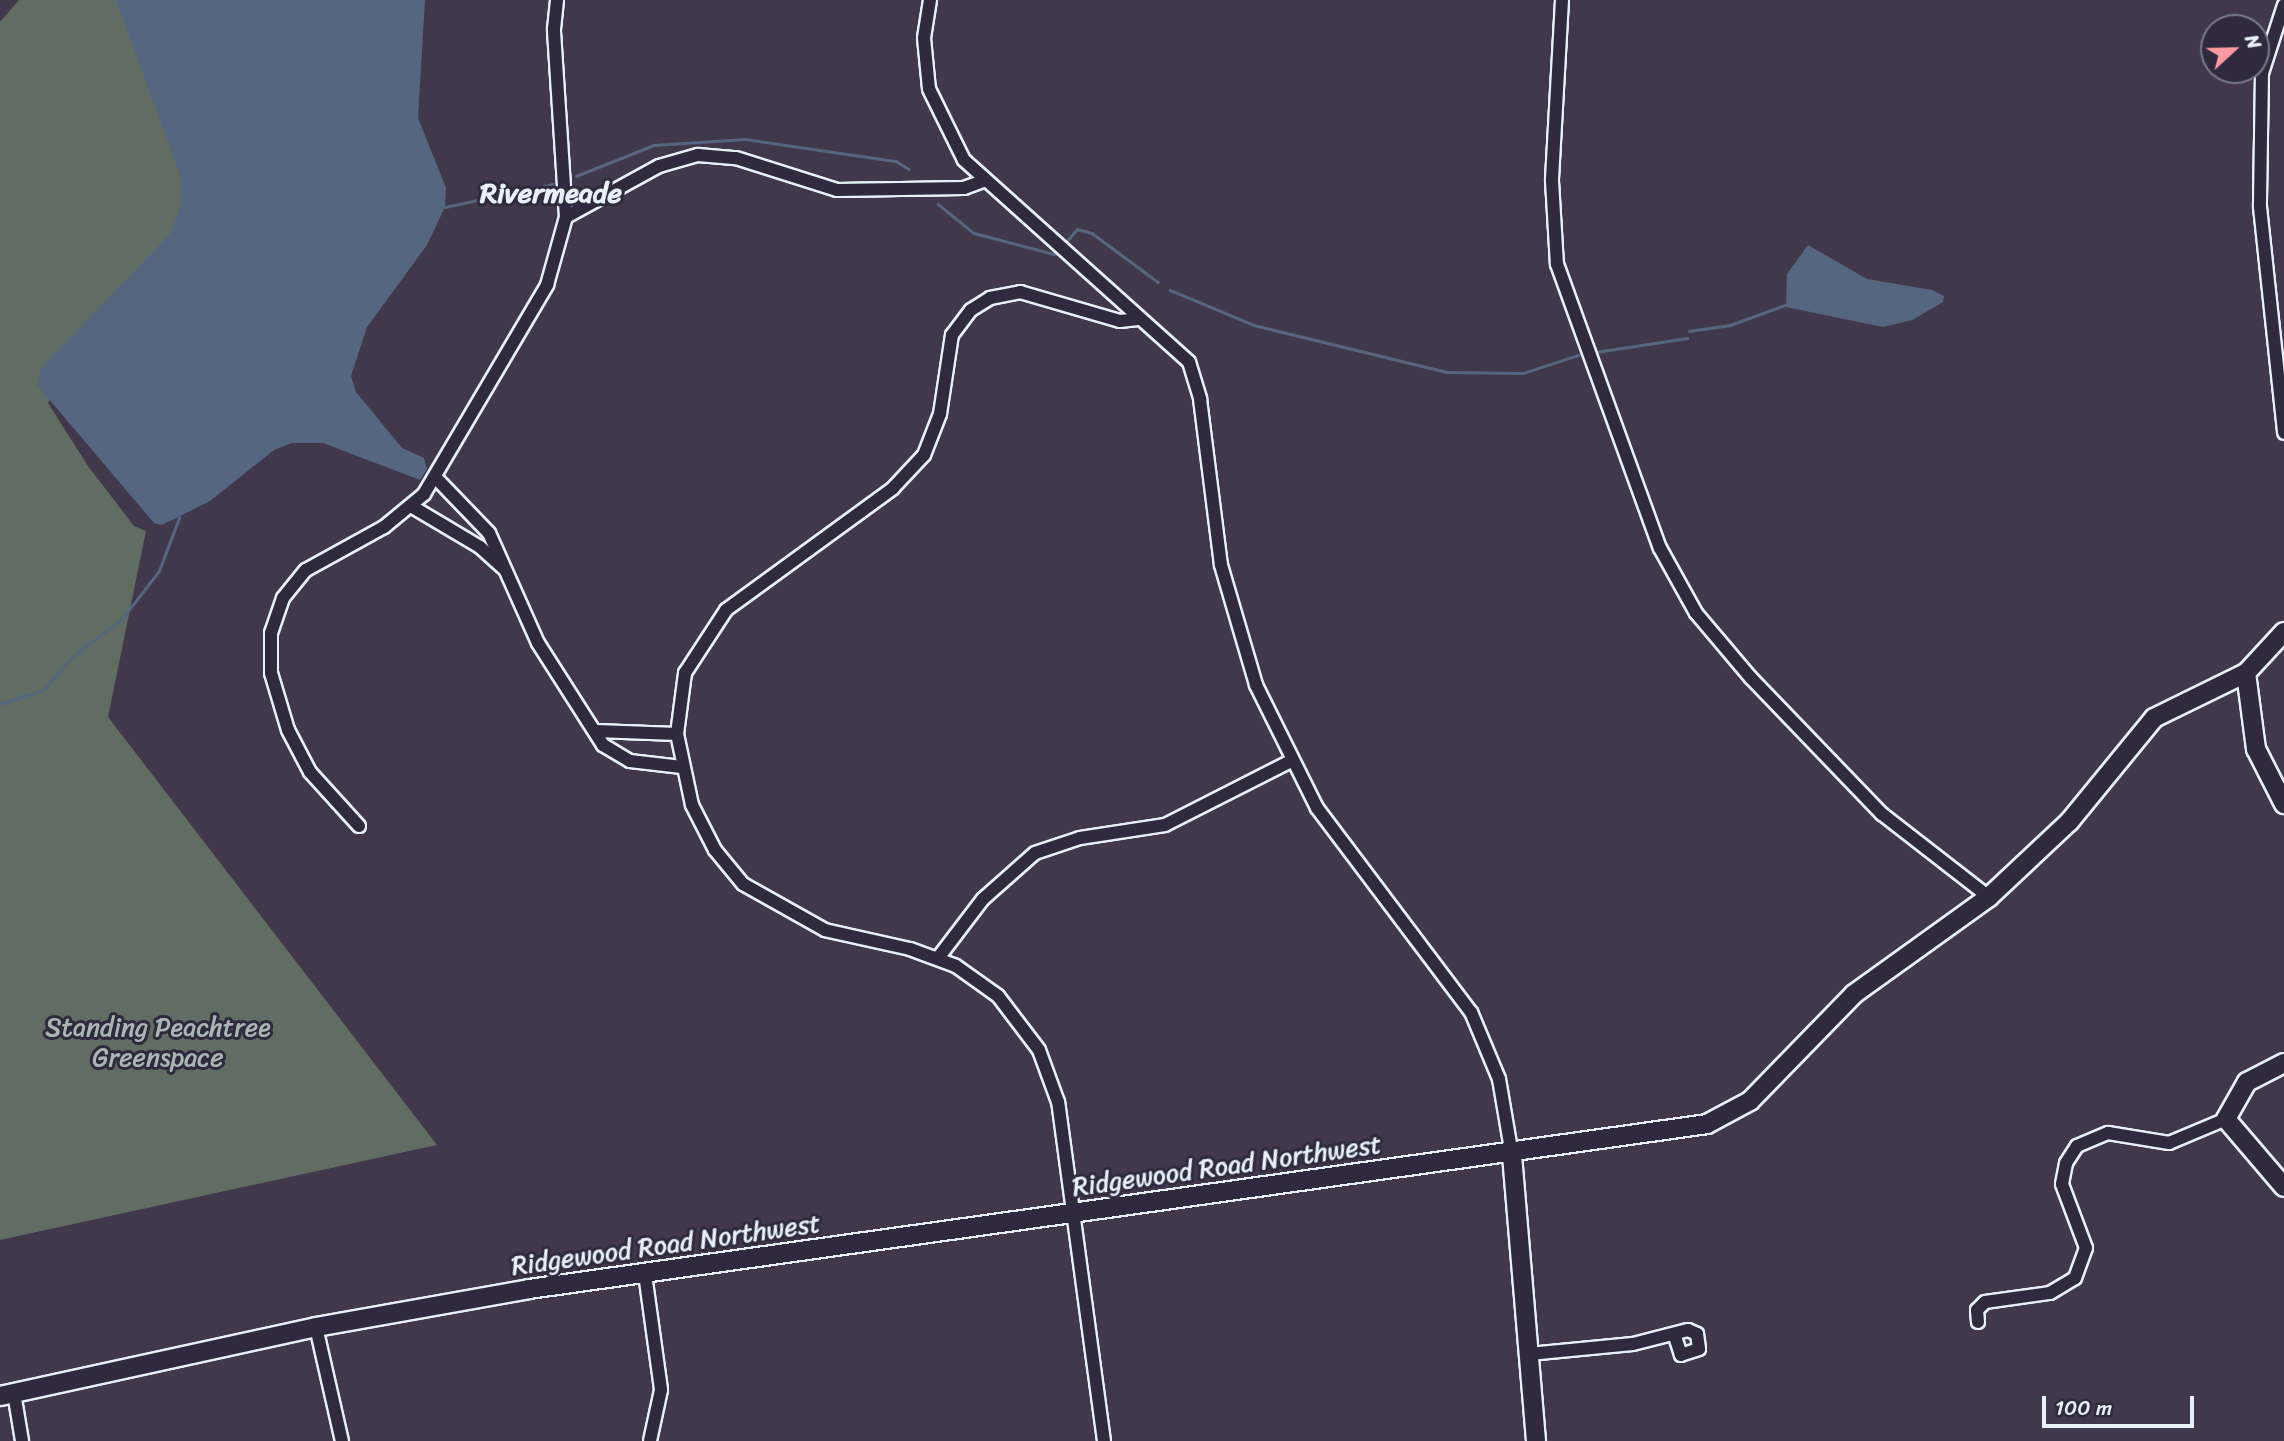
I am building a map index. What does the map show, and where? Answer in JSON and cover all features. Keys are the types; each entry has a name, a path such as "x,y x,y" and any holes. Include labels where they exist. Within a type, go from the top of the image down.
{"street":[{"path":"359,826 310,772 288,730 271,673 271,633 283,598 306,570 411,506 436,478 547,285 566,217 554,29 557,0"},
{"path":"930,0 924,38 929,89 949,139 983,181 1138,320 1181,351 1194,372 1229,598 1256,685 1291,761 1347,853 1471,1012 1499,1079 1512,1155 1536,1441"},
{"path":"1562,0 1552,181 1557,264 1660,548 1696,613 1751,678 1882,814 1989,897"},
{"path":"2284,5 2262,73 2260,207 2284,433"},
{"path":"566,217 659,166 698,155 736,158 837,190 964,188 983,181"},
{"path":"1104,1441 1058,1102 1040,1050 998,996 938,958 825,930 752,891 705,834 682,767 677,734 685,673 726,610 893,488 923,455 940,414 952,335 971,310 990,298 1020,292 1120,321 1138,320"},
{"path":"436,478 481,520 551,667 603,745 630,761 682,767"},
{"path":"411,506 480,547 503,569"},
{"name":"Ridgewood Road Northwest","path":"7,1395 317,1327 645,1274 1681,1131 1730,1113 1769,1085 1854,994 1989,897 2069,822 2154,718 2246,673 2284,632"},
{"path":"2246,673 2256,748 2284,804"},
{"path":"596,731 677,734"},
{"path":"938,958 983,899 1035,853 1080,838 1165,825 1291,761"},
{"path":"1978,1322 1978,1310 1985,1302 2050,1293 2075,1278 2086,1248 2062,1184 2066,1163 2077,1146 2108,1133 2169,1143 2226,1119 2247,1082 2284,1063"},
{"path":"2226,1119 2284,1187"},
{"path":"645,1274 661,1390 650,1441"},
{"path":"317,1327 342,1441"},
{"path":"1529,1354 1675,1337"},
{"path":"7,1395 22,1441"}],"green space":[{"name":"Standing Peachtree Greenspace","path":"19,0 151,0 182,167 184,225 112,297 48,403 88,466 134,526 146,531 108,717 437,1145 0,1240 0,22"}],"water":[{"path":"116,0 425,0 418,118 446,188 445,207 427,245 367,327 351,376 356,392 402,448 424,458 427,469 420,480 323,443 292,443 274,450 210,501 162,525 154,523 37,385 41,368 170,234 181,205 180,175"},
{"path":"1808,245 1867,279 1932,290 1944,296 1943,302 1912,320 1883,327 1786,307 1787,274"}],"waterway":[{"path":"576,176 654,145 745,139 896,161 909,169"},
{"path":"445,207 553,184"},
{"path":"938,204 974,233 1054,254"},
{"path":"1065,243 1077,229 1092,233 1158,282"},
{"path":"1170,290 1254,325 1447,372 1523,373 1578,355"},
{"path":"1689,331 1730,325 1785,305"},
{"path":"1596,352 1687,338"},
{"path":"0,704 43,690 73,656 122,619 159,571 179,518"}],"district":[{"name":"Rivermeade","path":"551,193"}]}
